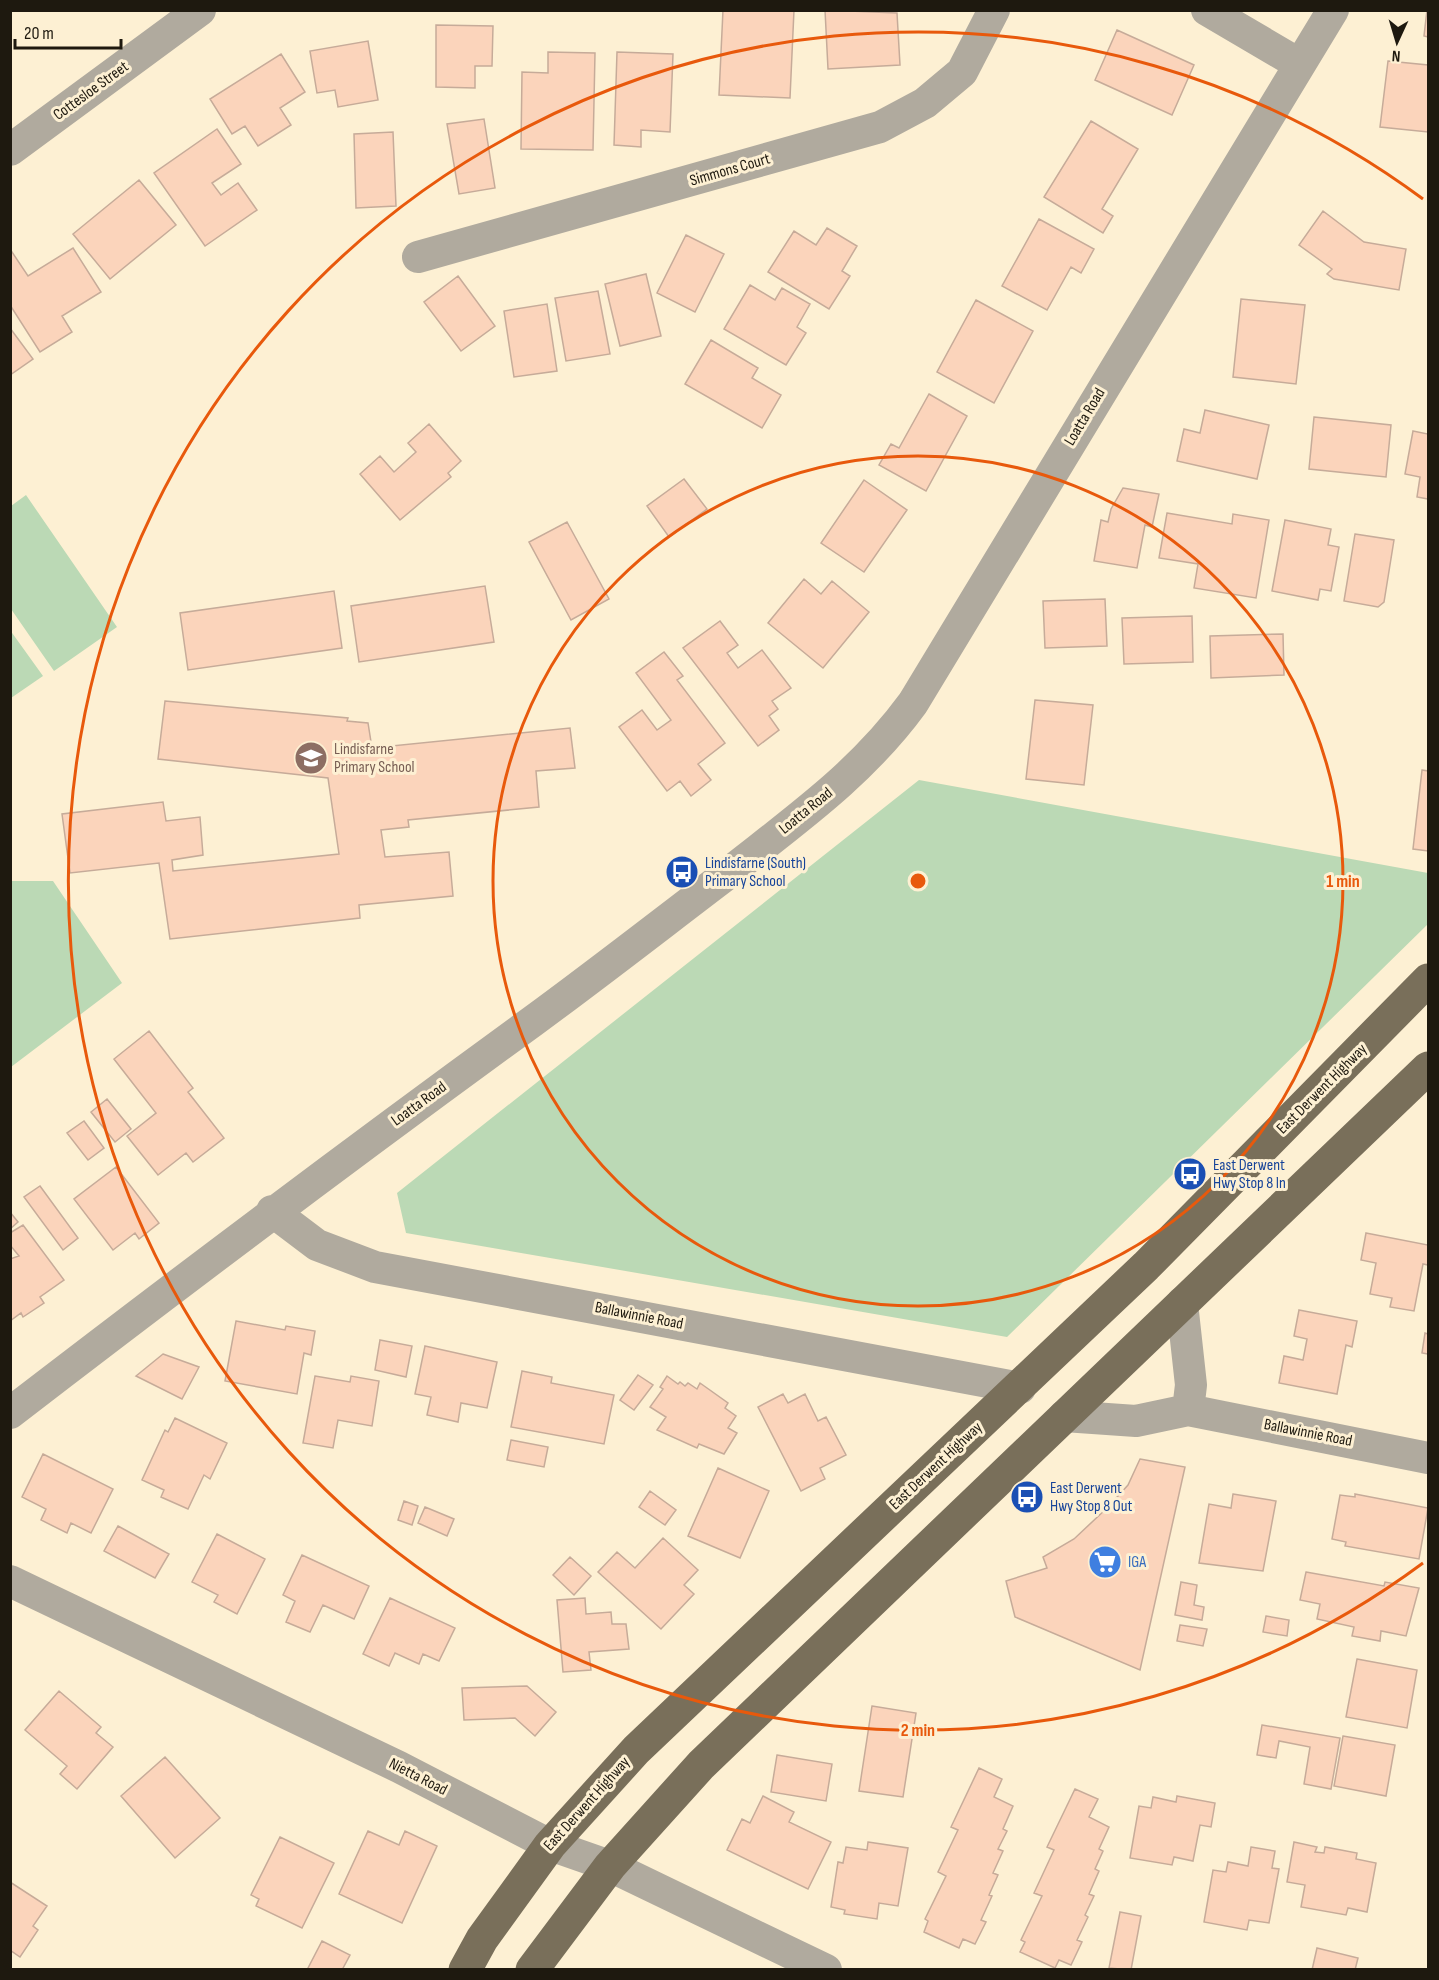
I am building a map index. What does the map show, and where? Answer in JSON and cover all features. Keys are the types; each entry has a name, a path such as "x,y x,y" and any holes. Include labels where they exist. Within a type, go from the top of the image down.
{"main road":[{"name":"East Derwent Highway","path":"465,1970 488,1930 550,1845 636,1750 1146,1266 1428,980"},
{"path":"532,1970 609,1866 701,1765 1428,1068"}],"street":[{"name":"Cottesloe Street","path":"10,150 200,10"},
{"name":"Simmons Court","path":"418,257 880,127 925,103 962,72 994,10"},
{"path":"1208,10 1299,64"},
{"name":"Loatta Road","path":"10,1413 272,1211 613,962 821,800 863,764 888,737 913,704 1333,10"},
{"name":"Ballawinnie Road","path":"272,1211 317,1245 375,1267 1020,1388"},
{"path":"1182,1303 1191,1385 1188,1410"},
{"name":"Ballawinnie Road","path":"1064,1416 1136,1421 1188,1410 1428,1458"},
{"name":"Nietta Road","path":"10,1581 399,1767 550,1845 609,1866 826,1970"}],"green space":[{"path":"26,495 117,627 54,671 11,609 11,506"},
{"path":"10,630 43,676 11,698 10,698"},
{"path":"919,780 1428,873 1428,924 1007,1337 406,1233 397,1193"},
{"path":"11,881 53,881 122,983 11,1067"}],"building":[{"path":"723,10 794,10 790,98 719,95"},
{"path":"825,10 897,13 900,65 828,69"},
{"path":"1428,10 1428,37 1424,36"},
{"path":"436,25 493,26 492,66 475,66 475,88 436,87"},
{"path":"1117,30 1194,65 1172,115 1095,80"},
{"path":"368,41 378,100 338,107 335,90 317,93 310,51"},
{"path":"548,52 595,53 593,150 521,149 522,72 548,73"},
{"path":"617,52 673,54 670,132 641,130 641,147 614,145"},
{"path":"281,54 305,92 280,108 291,125 258,146 245,126 232,134 210,99"},
{"path":"1388,61 1428,65 1428,132 1380,127"},
{"path":"484,119 495,188 459,194 447,124"},
{"path":"1091,121 1138,149 1102,209 1113,216 1103,233 1044,197"},
{"path":"217,129 241,164 212,183 221,195 238,183 257,210 205,246 154,173"},
{"path":"393,132 396,206 356,208 354,134"},
{"path":"139,180 176,225 110,279 73,234"},
{"path":"1323,211 1364,242 1406,249 1399,290 1334,279 1327,274 1332,269 1299,245"},
{"path":"1039,219 1094,249 1081,273 1071,267 1047,310 1002,286"},
{"path":"827,228 857,246 842,271 850,276 829,309 768,272 794,231 816,245"},
{"path":"686,235 724,254 695,312 657,293"},
{"path":"73,248 101,292 62,316 72,332 40,352 10,305 10,249 28,276"},
{"path":"646,274 661,336 620,346 605,284"},
{"path":"458,276 495,326 461,351 424,302"},
{"path":"750,285 775,300 782,288 810,304 797,327 806,333 786,365 724,329"},
{"path":"598,291 610,354 566,361 555,298"},
{"path":"1241,299 1305,305 1296,384 1233,377"},
{"path":"976,300 1033,331 994,403 937,372"},
{"path":"547,304 557,371 514,377 504,311"},
{"path":"10,328 33,359 10,375"},
{"path":"711,340 758,368 752,378 781,395 762,428 685,384"},
{"path":"929,394 967,416 926,491 879,465 891,444 899,448"},
{"path":"1205,410 1269,425 1257,479 1177,461 1184,429 1200,433"},
{"path":"1314,417 1391,425 1386,477 1309,469"},
{"path":"429,424 461,461 448,473 451,477 400,520 360,474 380,456 394,472 416,452 408,443"},
{"path":"1413,431 1428,434 1428,499 1417,497 1420,477 1405,474"},
{"path":"684,479 707,509 669,537 647,506"},
{"path":"864,480 907,510 864,572 821,543"},
{"path":"1123,488 1159,494 1152,527 1145,525 1137,568 1094,561 1101,520 1108,522 1111,509"},
{"path":"1167,513 1232,524 1233,514 1269,520 1256,598 1194,588 1198,564 1159,558"},
{"path":"1285,520 1331,529 1328,545 1339,547 1331,591 1320,589 1318,600 1272,591"},
{"path":"567,522 609,599 571,620 529,542"},
{"path":"1355,534 1394,540 1384,602 1378,607 1344,601"},
{"path":"804,579 821,594 832,581 869,612 823,668 768,623"},
{"path":"485,586 494,642 359,662 351,606"},
{"path":"334,591 342,648 188,670 180,613"},
{"path":"1105,599 1107,646 1045,648 1043,601"},
{"path":"1192,616 1193,662 1124,664 1122,618"},
{"path":"720,621 738,645 727,653 738,668 762,650 791,688 772,701 778,709 769,716 779,730 758,746 683,648"},
{"path":"1283,634 1284,675 1211,678 1210,636"},
{"path":"664,652 683,676 677,680 725,743 698,764 711,780 691,796 680,781 667,791 619,727 642,710 657,730 671,720 636,673"},
{"path":"1035,700 1093,705 1084,785 1026,779"},
{"path":"165,701 348,718 347,721 368,723 372,748 570,728 575,768 536,771 539,807 408,820 409,827 381,830 385,857 449,852 453,896 359,905 360,918 170,939 159,863 70,873 62,814 163,802 166,821 200,817 203,855 172,860 173,871 339,854 328,778 158,759"},
{"path":"1422,770 1428,771 1428,851 1413,849"},
{"path":"149,1031 193,1088 188,1092 224,1138 193,1162 186,1153 158,1175 127,1136 156,1113 114,1059"},
{"path":"107,1099 131,1129 115,1142 91,1112"},
{"path":"84,1121 104,1148 88,1160 67,1133"},
{"path":"116,1167 159,1223 139,1239 135,1233 113,1250 74,1199"},
{"path":"40,1186 78,1238 63,1250 24,1197"},
{"path":"10,1212 18,1222 10,1229"},
{"path":"23,1225 64,1280 40,1297 44,1303 23,1317 21,1313 10,1321 10,1259 19,1256 10,1245 10,1233"},
{"path":"1366,1233 1428,1245 1428,1265 1423,1264 1414,1311 1390,1307 1392,1298 1370,1294 1376,1263 1361,1260"},
{"path":"1299,1310 1357,1321 1352,1347 1346,1345 1337,1394 1279,1383 1284,1356 1303,1360 1307,1339 1294,1336"},
{"path":"236,1321 285,1330 286,1326 315,1331 311,1355 304,1353 297,1394 225,1381"},
{"path":"1425,1333 1428,1334 1428,1354 1422,1353"},
{"path":"380,1340 412,1346 406,1377 375,1370"},
{"path":"425,1346 497,1362 487,1408 461,1403 458,1422 427,1415 431,1397 415,1394"},
{"path":"163,1354 199,1367 182,1399 136,1376"},
{"path":"522,1371 552,1377 551,1383 614,1395 604,1444 511,1427"},
{"path":"638,1375 653,1385 634,1410 620,1400"},
{"path":"315,1376 350,1382 351,1376 379,1381 372,1426 338,1420 333,1448 303,1443"},
{"path":"667,1376 678,1384 680,1382 685,1386 688,1383 697,1389 700,1383 728,1403 725,1408 736,1416 728,1428 737,1433 724,1454 699,1444 697,1448 657,1430 666,1417 650,1407 663,1389 660,1387"},
{"path":"783,1394 788,1403 805,1394 818,1421 826,1417 846,1455 820,1468 825,1479 801,1491 758,1407"},
{"path":"175,1418 227,1443 210,1479 204,1475 188,1509 161,1497 164,1490 142,1480 165,1430 168,1432"},
{"path":"511,1440 548,1447 544,1467 507,1460"},
{"path":"43,1454 113,1489 91,1533 71,1523 67,1533 41,1520 46,1509 22,1497"},
{"name":"IGA","path":"1140,1459 1185,1467 1140,1670 1015,1617 1006,1581 1047,1568 1043,1557 1074,1539 1108,1507 1128,1485"},
{"path":"718,1468 769,1491 740,1558 688,1536"},
{"path":"650,1491 676,1510 665,1525 639,1507"},
{"path":"1233,1494 1276,1501 1263,1571 1199,1563 1209,1504 1231,1508"},
{"path":"1355,1494 1428,1508 1419,1559 1345,1546 1346,1542 1332,1539 1340,1495 1355,1497"},
{"path":"404,1501 418,1506 412,1525 398,1520"},
{"path":"425,1507 454,1519 447,1536 418,1523"},
{"path":"118,1526 169,1554 155,1578 104,1551"},
{"path":"217,1534 265,1559 237,1614 214,1602 218,1595 192,1582"},
{"path":"663,1538 698,1570 684,1585 694,1594 661,1629 598,1572 617,1552 635,1568"},
{"path":"302,1555 369,1586 354,1619 323,1605 310,1632 286,1622 295,1601 283,1595"},
{"path":"570,1557 591,1576 574,1595 553,1575"},
{"path":"1306,1572 1384,1586 1385,1582 1419,1588 1406,1636 1381,1631 1380,1641 1352,1636 1354,1627 1317,1619 1320,1604 1300,1600"},
{"path":"1181,1582 1197,1585 1194,1605 1204,1607 1202,1620 1175,1615"},
{"path":"390,1598 455,1628 439,1661 423,1654 419,1664 395,1653 389,1666 363,1654"},
{"path":"585,1598 586,1614 611,1612 612,1624 626,1624 629,1649 589,1652 591,1670 563,1672 557,1600"},
{"path":"1266,1616 1289,1620 1287,1636 1263,1632"},
{"path":"1180,1625 1207,1629 1203,1646 1177,1641"},
{"path":"1357,1659 1417,1670 1407,1728 1346,1717"},
{"path":"527,1686 556,1712 535,1736 515,1718 464,1720 462,1688"},
{"path":"59,1691 101,1727 96,1733 113,1747 77,1789 60,1774 67,1766 25,1730"},
{"path":"872,1706 916,1713 903,1797 859,1791"},
{"path":"1262,1725 1340,1738 1331,1789 1304,1784 1310,1747 1279,1741 1276,1758 1257,1755"},
{"path":"1343,1736 1395,1745 1386,1796 1334,1786"},
{"path":"777,1755 832,1764 826,1801 771,1792"},
{"path":"165,1757 220,1818 175,1858 121,1796"},
{"path":"979,1768 1002,1779 994,1797 1013,1806 1003,1829 1007,1831 998,1849 1003,1851 993,1873 998,1875 989,1895 992,1896 981,1920 986,1922 975,1944 963,1939 959,1948 924,1932 928,1921 925,1919 946,1876 938,1872 958,1830 951,1827"},
{"path":"1075,1789 1098,1799 1089,1817 1109,1827 1099,1849 1103,1851 1095,1869 1099,1871 1089,1894 1094,1896 1085,1915 1088,1917 1077,1940 1082,1942 1071,1965 1059,1960 1055,1968 1020,1952 1025,1942 1021,1940 1042,1896 1034,1893 1054,1850 1047,1847"},
{"path":"763,1796 794,1812 789,1822 831,1842 808,1889 727,1850 742,1819 750,1823"},
{"path":"1177,1796 1215,1803 1211,1827 1200,1825 1193,1861 1174,1857 1172,1865 1130,1858 1139,1806 1151,1808 1153,1797 1176,1802"},
{"path":"368,1831 399,1845 405,1831 437,1846 402,1923 339,1894"},
{"path":"280,1837 334,1863 302,1928 256,1906 259,1899 251,1895"},
{"path":"868,1842 908,1848 898,1906 879,1903 877,1919 844,1914 845,1910 831,1907 838,1862 843,1863 846,1847 867,1850"},
{"path":"1294,1842 1317,1847 1315,1852 1324,1853 1325,1847 1357,1853 1356,1859 1376,1863 1367,1912 1348,1908 1346,1915 1301,1907 1305,1885 1287,1882"},
{"path":"1251,1847 1275,1851 1272,1868 1279,1869 1269,1923 1249,1920 1247,1930 1204,1922 1213,1870 1226,1872 1228,1862 1248,1866"},
{"path":"10,1882 47,1906 33,1926 38,1930 20,1957 10,1950"},
{"path":"1120,1912 1141,1916 1131,1970 1109,1968"},
{"path":"322,1941 350,1955 342,1970 307,1970"},
{"path":"1317,1948 1358,1958 1355,1970 1312,1970"}],"place":[{"name":"Lindisfarne Primary School","path":"311,758"},
{"name":"Lindisfarne (South) Primary School","path":"682,872"},
{"name":"East Derwent Hwy Stop 8 In","path":"1190,1174"},
{"name":"East Derwent Hwy Stop 8 Out","path":"1027,1497"},
{"name":"IGA","path":"1105,1562"}]}
